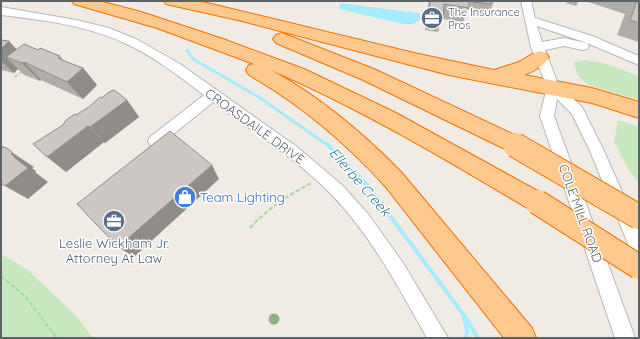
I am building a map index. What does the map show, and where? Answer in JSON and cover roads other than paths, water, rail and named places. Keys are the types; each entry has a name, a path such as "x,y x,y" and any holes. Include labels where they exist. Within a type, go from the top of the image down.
{"highway":[{"path":"80,1 153,21 200,36 296,74 372,110 471,164 536,202 639,266"},
{"path":"165,1 236,23 318,52 403,90 512,143 639,217"},
{"path":"172,1 253,18 420,62 552,87 606,100 639,110"},
{"path":"200,36 238,61 290,90 326,116 356,141 397,185 498,311 522,338"},
{"path":"493,76 509,74 534,63 538,52"}],"street":[{"path":"526,1 538,52 552,87 577,111 597,151 639,250"},
{"name":"CROASDAILE DRIVE","path":"1,11 76,24 119,36 153,53 304,161 323,176 350,204 383,248 438,338"},
{"path":"530,20 588,39 639,61"},
{"path":"538,52 564,42 572,43 585,46 639,69"},
{"name":"COLE MILL ROAD","path":"552,87 547,116 625,338"},
{"path":"156,141 213,95"}],"water":[{"path":"340,3 418,13 420,14 420,20 414,24 403,24 339,9"}],"waterway":[{"name":"Ellerbe Creek","path":"187,50 193,59 257,96 329,146"},
{"name":"Ellerbe Creek","path":"329,146 368,186 463,314 478,338"},
{"path":"464,318 467,331 466,338"}],"place":[{"name":"The Insurance Pros","path":"432,18"},
{"name":"Team Lighting","path":"185,197"},
{"name":"Leslie Wickham Jr. Attorney At Law","path":"114,221"}]}
